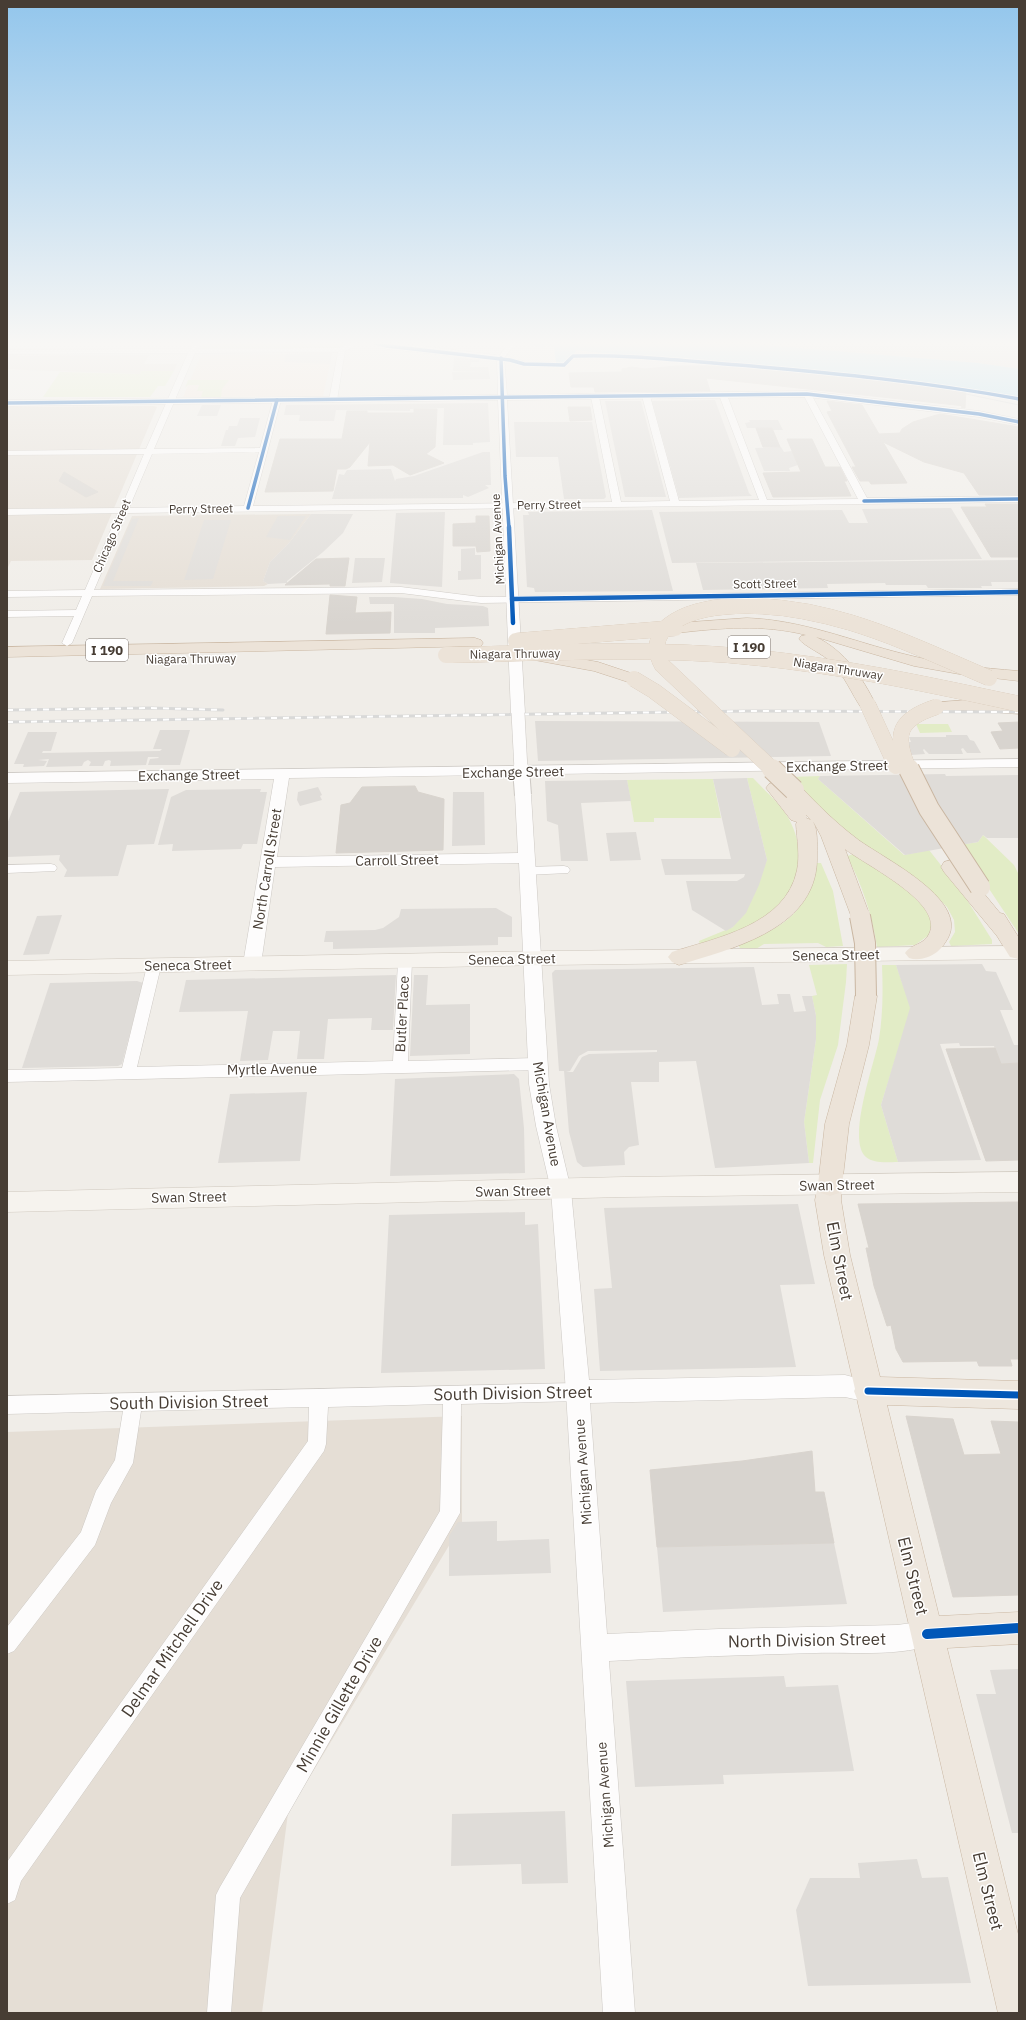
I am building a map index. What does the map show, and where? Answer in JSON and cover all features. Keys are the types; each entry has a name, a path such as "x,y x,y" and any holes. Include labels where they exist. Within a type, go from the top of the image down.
{"highway":[{"path":"830,1185 837,1124 858,1045 866,996 865,943 860,916 849,887 794,790 662,665 656,648 660,634 672,623 698,612 739,606 773,606 813,611 847,620 1019,689"},
{"path":"475,643 741,623 777,625 800,629 918,662 979,672 1019,676"},
{"path":"677,628 748,628 787,632 811,641 827,650 839,661 859,685 910,796 951,867 1004,931"},
{"name":"Niagara Thruway","path":"7,652 475,643 664,642 772,649 864,662 1019,694"},
{"name":"Niagara Thruway","path":"7,662 637,652 745,657 819,666 875,675 1019,704"},
{"path":"523,654 584,663 620,673 634,679 654,691 720,739 813,822 863,852 916,888 935,905 940,914 942,929 934,944 916,954"},
{"path":"1018,954 980,887 932,814 912,776 902,752 899,739 902,729 908,720 919,713 936,707 966,704 1019,709"},
{"path":"679,957 749,934 776,918 790,904 800,889 805,876 813,822"},
{"name":"Elm Street","path":"830,1185 828,1200 837,1255 868,1391 1018,2013"},
{"name":"South Division Street","path":"868,1391 1019,1395"},
{"name":"North Division Street","path":"927,1634 952,1631 1019,1628"}],"main road":[{"name":"Seneca Street","path":"7,968 531,958 1018,954"},
{"name":"Swan Street","path":"7,1202 561,1190 624,1187 1019,1182"}],"street":[{"name":"Chicago Street","path":"67,643 155,435"},
{"path":"248,508 267,435"},
{"name":"Michigan Avenue","path":"504,435 537,1064 543,1111 561,1190 578,1392 619,2013"},
{"path":"604,435 617,504"},
{"path":"657,435 675,503"},
{"path":"738,435 764,502"},
{"path":"829,435 864,501"},
{"path":"7,454 263,450"},
{"name":"Perry Street","path":"7,512 1019,499"},
{"name":"Scott Street","path":"88,594 401,590 458,598 512,599 1019,592"},
{"path":"7,594 88,594"},
{"path":"7,614 80,613"},
{"name":"Exchange Street","path":"7,779 282,773 476,772 1019,762"},
{"name":"North Carroll Street","path":"252,964 282,773"},
{"name":"Carroll Street","path":"269,862 526,865"},
{"path":"526,865 564,870"},
{"path":"7,869 52,868"},
{"name":"Butler Place","path":"400,1067 405,961"},
{"path":"128,1073 154,966"},
{"name":"Myrtle Avenue","path":"7,1076 537,1064"},
{"name":"South Division Street","path":"7,1405 133,1404 319,1398 846,1386 868,1391"},
{"name":"Minnie Gillette Drive","path":"219,2013 228,1895 450,1513 452,1395"},
{"name":"Delmar Mitchell Drive","path":"7,1892 11,1876 317,1444 319,1398"},
{"path":"7,1644 88,1538 103,1498 124,1463 133,1404"},
{"name":"North Division Street","path":"595,1648 718,1642 897,1638 927,1634"}],"shaded area":[{"path":"7,435 145,435 92,560 11,561 7,569"},
{"path":"224,435 255,435 255,437 238,438 235,446 221,446"},
{"path":"443,435 490,435 490,442 473,443 473,445 443,445"},
{"path":"515,435 594,435 606,497 604,499 564,499 558,457 516,457"},
{"path":"612,435 650,435 666,497 625,497"},
{"path":"662,435 728,435 749,493 752,496 679,498"},
{"path":"781,447 784,452 792,451 798,465 789,468 790,471 764,471 755,448"},
{"path":"483,452 490,452 491,485 485,485 489,488 468,497 463,495 463,498 332,499 339,474 344,475 347,470 391,469 395,481 396,479 414,476"},
{"path":"951,508 982,559 672,563 659,512 842,510 849,523 868,523 862,509"},
{"path":"652,510 673,591 535,592 534,588 527,587 523,515 529,515 528,512"},
{"path":"445,512 442,587 390,583 396,513"},
{"path":"311,514 289,543 270,562 263,581 268,584 264,586 100,589 132,516"},
{"path":"311,514 353,514 343,533 323,552 287,581 287,583 268,584 263,581 270,562 289,543"},
{"path":"278,516 306,516 290,540 266,537"},
{"path":"139,518 113,581 153,581 151,586 103,586 132,519"},
{"path":"204,520 231,520 213,579 184,580"},
{"path":"475,548 475,555 481,555 481,579 458,580 458,571 461,571 461,549"},
{"path":"355,558 385,558 382,582 352,583"},
{"path":"1019,560 1019,582 991,582 992,586 981,586 982,588 928,588 926,585 886,585 885,583 827,584 828,588 703,590 696,563"},
{"path":"369,597 422,599 447,604 483,606 488,608 489,626 435,628 435,633 394,633 394,604 370,604"},
{"path":"535,721 819,722 831,756 538,761"},
{"path":"160,730 190,730 180,765 148,765 150,759 159,758 158,757 148,757 146,765 110,766 111,761 109,760 105,761 103,766 89,766 91,762 88,760 84,762 82,766 46,767 49,759 38,760 47,761 44,766 23,767 24,764 14,764 28,732 57,732 51,751 43,751 42,753 160,751 162,749 153,749"},
{"path":"946,735 967,735 970,740 974,741 981,753 967,753 963,748 961,749 963,754 929,754 924,749 925,754 911,755 906,742 911,742 909,737 946,737"},
{"path":"945,774 946,776 1019,775 1019,838 987,838 983,835 978,842 905,855 818,779 820,776"},
{"path":"747,778 767,860 759,885 746,913 733,927 726,931 692,910 686,881 737,881 744,877 745,874 665,875 661,859 731,859 713,779"},
{"path":"627,780 631,801 581,803 588,861 561,861 558,825 547,821 545,781"},
{"path":"318,787 322,795 320,796 322,800 300,806 297,800 298,792"},
{"path":"169,789 154,844 127,845 118,876 64,877 67,870 59,860 60,855 7,857 7,824 20,792"},
{"path":"261,789 260,792 267,792 257,844 243,844 241,849 172,851 173,844 158,845 171,797 186,790"},
{"path":"453,792 484,792 485,845 452,846"},
{"path":"636,832 641,860 610,861 606,833"},
{"path":"496,908 512,917 512,937 498,937 498,945 333,949 333,942 324,942 326,931 375,930 383,928 399,917 401,909"},
{"path":"62,915 49,954 23,955 37,916"},
{"path":"982,964 986,971 996,972 1013,1010 1000,1010 1014,1045 1018,1045 1019,1063 1001,1064 994,1046 960,1046 959,1043 940,1044 981,1160 898,1162 881,1105 910,1008 896,965"},
{"path":"754,967 762,1005 779,1004 777,994 790,994 794,1012 806,1011 802,996 812,996 816,1016 816,1039 804,1122 809,1163 715,1168 696,1061 659,1062 659,1082 631,1082 639,1145 629,1147 624,1152 625,1165 583,1167 577,1162 569,1132 564,1071 559,1071 552,973 555,970","holes":["657,1050 657,1052 589,1054 582,1057 573,1072 566,1072 570,1071 579,1056 588,1051"]},
{"path":"396,975 393,1030 371,1030 372,1018 328,1019 324,1059 297,1059 300,1031 273,1031 268,1060 240,1061 248,1011 179,1012 186,980"},
{"path":"414,975 428,975 426,1005 470,1004 470,1054 410,1056"},
{"path":"137,981 143,983 122,1064 118,1066 22,1068 50,983"},
{"path":"514,1074 519,1079 524,1128 525,1173 390,1176 395,1079"},
{"path":"307,1092 300,1161 218,1163 230,1094"},
{"path":"798,1204 815,1284 780,1285 796,1367 600,1371 594,1289 612,1288 604,1208"},
{"path":"525,1212 525,1225 538,1224 545,1369 381,1373 389,1215"},
{"path":"462,1416 462,1524 288,1813 262,2013 7,2013 7,1432"},
{"path":"497,1521 497,1541 549,1539 551,1573 449,1576 449,1536 458,1522"},
{"path":"834,1543 847,1604 663,1612 657,1547"},
{"path":"1019,1669 1019,1833 1012,1833 976,1694 996,1694 990,1670"},
{"path":"784,1676 786,1687 838,1685 854,1771 723,1775 724,1784 635,1787 626,1681"},
{"path":"565,1811 568,1883 522,1884 521,1864 451,1866 452,1814"},
{"path":"917,1859 922,1878 948,1877 971,1983 808,1986 796,1910 810,1878 860,1878 858,1863"}],"green space":[{"path":"916,724 948,724 952,732 920,733"},
{"path":"820,776 818,779 904,855 929,850 962,892 992,940 992,944 951,946 949,942 955,932 954,920 947,907 928,888 862,846 830,822 790,777"},
{"path":"747,778 753,778 777,802 789,819 796,838 799,855 797,872 791,887 782,901 770,914 755,925 738,934 700,945 699,941 733,927 767,860"},
{"path":"713,779 721,818 654,818 654,822 634,822 627,780"},
{"path":"983,835 1014,865 1019,875 1019,934 960,845 978,842"},
{"path":"854,854 916,896 934,916 929,935 915,945 877,947 866,900 847,856"},
{"path":"814,863 821,863 833,891 843,946 826,947 818,943 764,944 756,949 740,948 738,945 760,936 781,924 798,909 805,899 810,887"},
{"path":"847,964 838,1045 820,1100 813,1163 809,1163 804,1122 816,1039 816,1016 812,996 817,995 809,965"},
{"path":"882,965 896,965 911,1008 881,1105 898,1162 877,1162 866,1157 861,1148 859,1135 860,1118 879,1039 883,984"}],"building":[{"path":"343,435 436,435 435,447 426,454 444,463 410,475 393,465 368,466 370,442 350,467 346,469 337,469 333,491 265,492 280,439 342,439"},
{"path":"759,435 775,435 780,447 763,447"},
{"path":"839,435 1019,435 1019,495 979,495 964,473 924,462 883,442 907,483 871,484 869,481 860,481 852,467 856,467"},
{"path":"787,439 812,439 825,467 840,467 847,481 844,481 851,496 773,497 763,473 801,472"},
{"path":"64,472 98,492 86,497 59,481"},
{"path":"985,504 1019,504 1019,557 991,557 961,507 987,507"},
{"path":"476,516 489,516 490,551 477,552 476,546 453,546 453,524 476,523"},
{"path":"349,558 345,586 330,586 330,584 285,585 316,559"},
{"path":"330,595 357,597 355,613 391,612 390,633 326,634"},
{"path":"1019,722 1019,748 1000,749 991,732 1003,731 998,723"},
{"path":"415,786 418,792 444,799 443,850 336,853 341,805 350,803 362,787"},
{"path":"995,1048 1001,1064 1019,1063 1019,1160 986,1161 946,1049"},
{"path":"1019,1202 1019,1359 1010,1359 1012,1366 979,1366 977,1361 903,1362 896,1349 891,1325 887,1326 874,1286 866,1248 869,1248 858,1204"},
{"path":"906,1416 953,1419 964,1455 1001,1454 991,1421 1019,1422 1019,1595 953,1597"},
{"path":"812,1451 815,1492 824,1492 834,1543 657,1547 650,1470 742,1461"}],"railway":[{"path":"7,710 151,708 223,710"},
{"path":"7,722 753,711 1019,712"}],"cycle path":[{"path":"248,508 268,435"},
{"path":"504,435 511,552 513,623"},
{"path":"864,501 1019,499"},
{"path":"512,599 1019,592"},
{"path":"868,1391 1019,1395"},
{"path":"927,1634 952,1631 1019,1628"}]}
